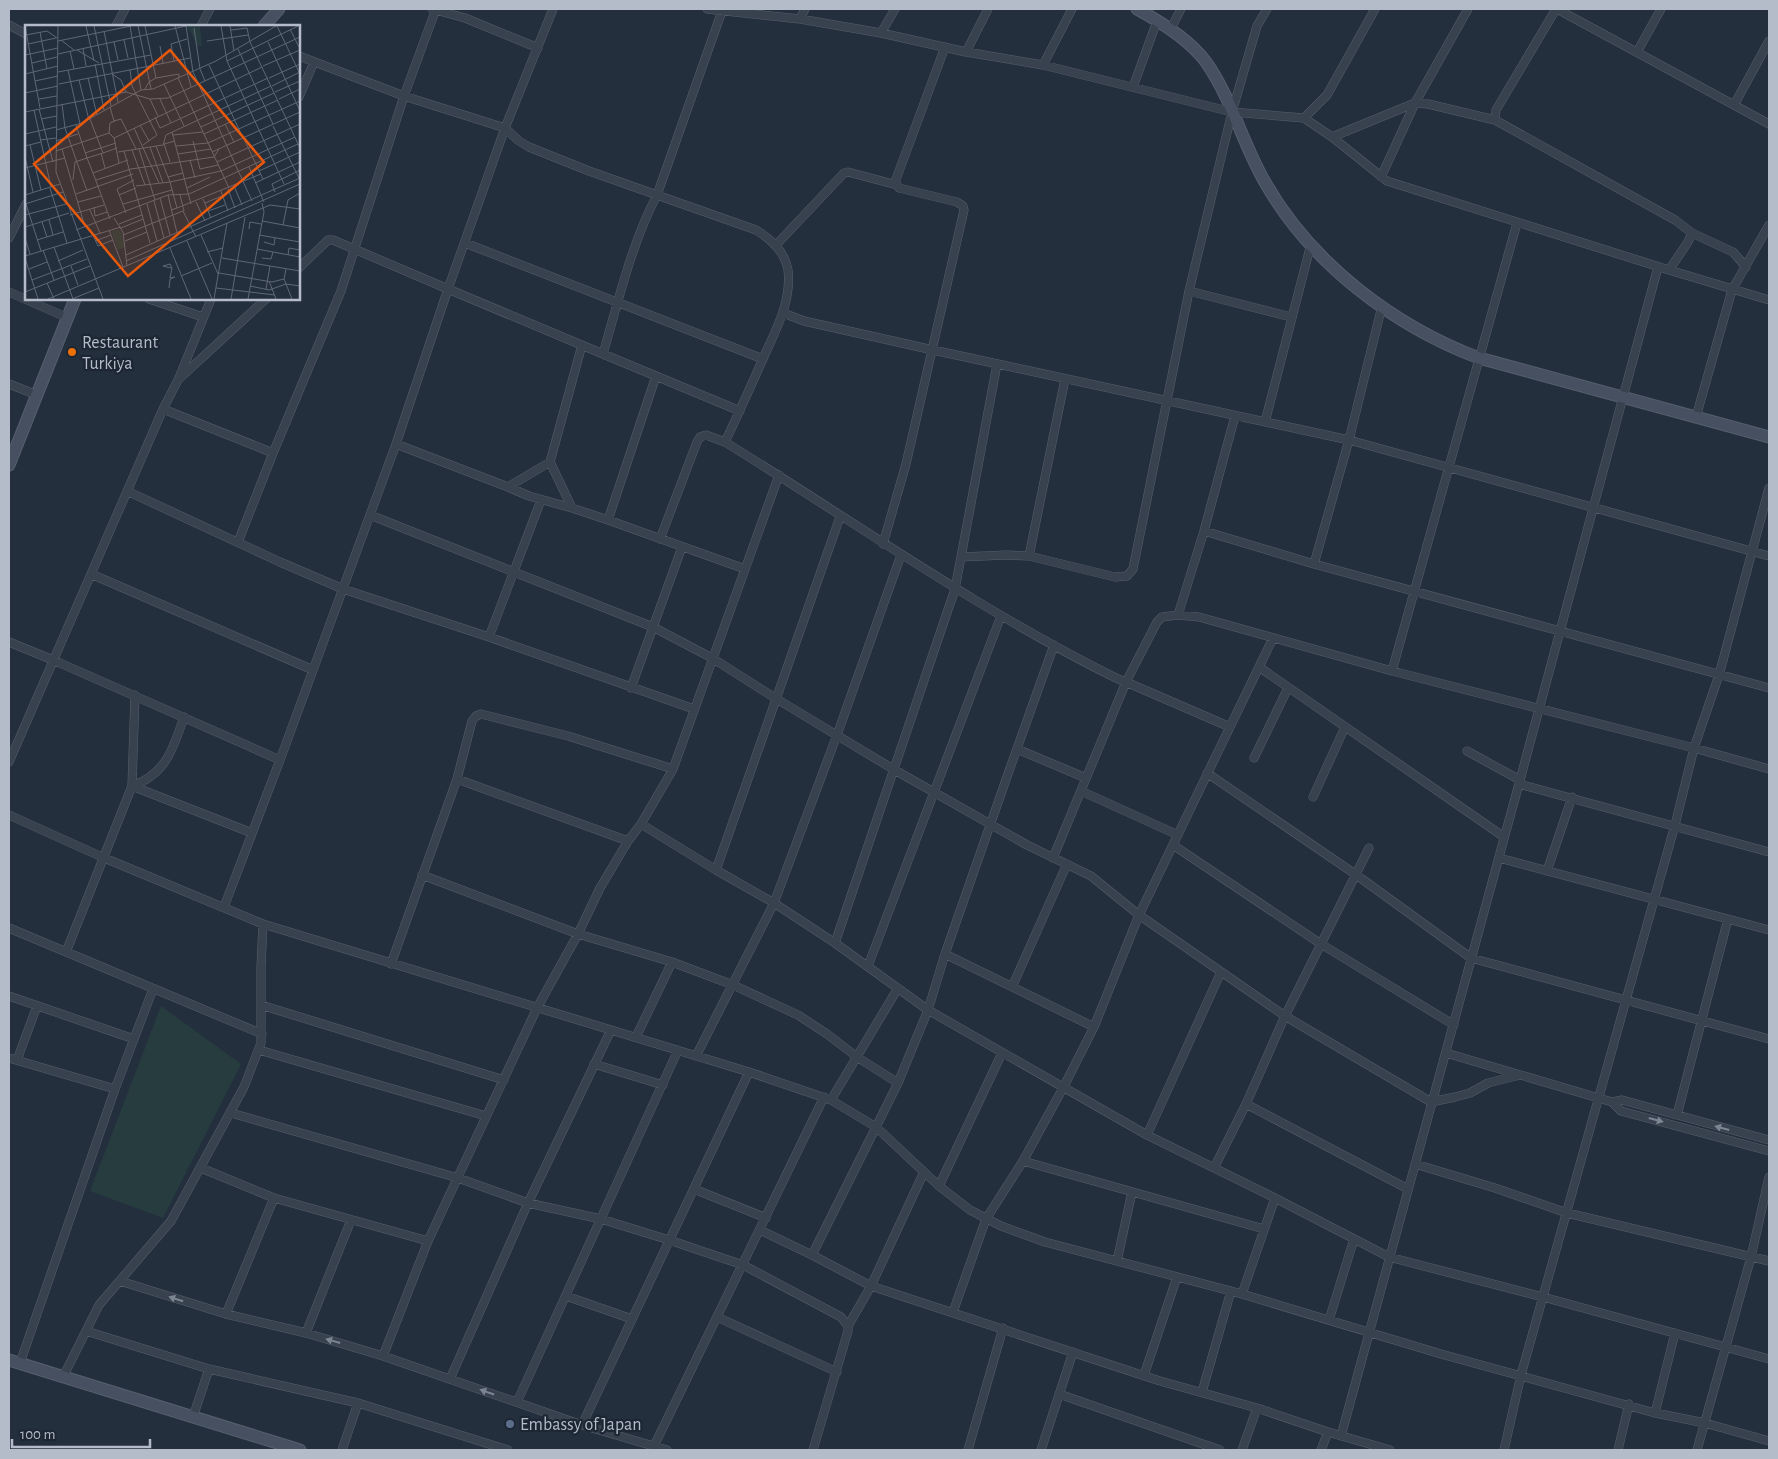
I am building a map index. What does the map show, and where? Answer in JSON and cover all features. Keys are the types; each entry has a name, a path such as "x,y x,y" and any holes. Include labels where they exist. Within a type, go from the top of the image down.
{"street":[{"path":"117,25 125,9"},
{"path":"202,25 210,9"},
{"path":"265,25 279,9"},
{"path":"238,542 341,291 434,9 465,18 538,48"},
{"path":"224,907 396,444 505,128 553,9"},
{"path":"707,9 800,19 881,33 966,52 1043,65 1232,112 1304,118 1332,137 1381,177 1402,187 1769,300"},
{"path":"800,19 805,9"},
{"path":"881,33 895,9"},
{"path":"966,52 988,9"},
{"path":"1043,65 1072,9"},
{"path":"1137,9 1170,30 1204,60 1217,79 1266,185 1294,225 1353,285 1382,306 1437,340 1479,358 1769,437"},
{"path":"1170,30 1181,9"},
{"path":"960,557 1029,556 1115,577 1127,576 1133,569 1189,292 1232,112 1257,26 1267,9"},
{"path":"1304,118 1327,94 1375,9"},
{"path":"1381,177 1415,103 1468,9"},
{"path":"1495,120 1496,110 1557,9 1769,124"},
{"path":"1637,52 1661,9"},
{"path":"603,354 643,225 657,195 722,10"},
{"path":"1133,87 1157,21"},
{"path":"9,25 25,33"},
{"path":"1734,105 1769,40"},
{"path":"897,185 895,182 945,47"},
{"path":"300,56 404,96 505,128 518,141 529,147 589,171 756,230 776,245 784,257 788,269 789,288 783,313 740,411 724,442"},
{"path":"300,96 314,62"},
{"path":"1332,137 1415,103 1428,104 1495,120 1675,220 1692,233 1733,252 1746,267"},
{"path":"776,245 844,173 848,172 897,185 899,188 957,202 963,206 964,210 933,350 906,464 883,544"},
{"path":"9,238 25,206"},
{"path":"1392,671 1517,223"},
{"path":"1696,417 1732,290 1769,226"},
{"path":"1669,270 1692,233"},
{"path":"300,267 328,240 354,249 740,411"},
{"path":"465,243 763,359"},
{"path":"1265,422 1311,244"},
{"path":"1340,1436 1431,1102 1454,1025 1658,267"},
{"path":"9,292 25,299"},
{"path":"1189,292 1291,318"},
{"path":"27,300 68,318"},
{"path":"9,466 75,300"},
{"path":"152,300 203,317"},
{"path":"9,762 163,409 179,378 211,300"},
{"path":"179,378 265,300"},
{"path":"1314,564 1349,440 1382,306"},
{"path":"783,313 804,321 933,350 1349,440 1769,556"},
{"path":"572,508 550,462 582,345"},
{"path":"835,943 955,589 997,364"},
{"path":"608,520 656,376"},
{"path":"1029,556 1065,378"},
{"path":"9,384 37,395"},
{"path":"163,409 273,453"},
{"path":"1178,615 1204,531 1235,416"},
{"path":"660,539 700,437 706,435 724,442 779,475 840,517 1000,616 1118,680 1230,727"},
{"path":"396,444 541,500 608,520 745,569"},
{"path":"508,487 550,462"},
{"path":"383,1356 428,1242 538,1008 578,934 600,888 673,769 779,475"},
{"path":"1504,1450 1521,1375 1675,825 1694,748 1719,674 1769,488"},
{"path":"127,492 343,589 489,637 694,709"},
{"path":"489,637 541,500"},
{"path":"370,515 653,627 712,658 893,769 1053,858 1091,876 1139,915 1285,1016 1431,1102 1470,1093 1488,1083 1520,1075"},
{"path":"716,870 840,517"},
{"path":"1204,531 1314,564 1769,688"},
{"path":"631,688 682,547"},
{"path":"696,1056 774,903 837,735 901,555"},
{"path":"91,574 313,670"},
{"path":"1053,858 1126,682 1157,622 1162,617 1178,615 1199,617 1392,671 1769,769"},
{"path":"868,966 1000,616"},
{"path":"953,1312 986,1219 1023,1161 1094,1027 1139,915 1273,638"},
{"path":"9,642 280,760"},
{"path":"812,1255 898,1083 928,1010 945,954 1054,646"},
{"path":"1259,667 1504,838"},
{"path":"1254,758 1288,688"},
{"path":"66,952 102,857 132,786 135,696"},
{"path":"391,964 457,779 472,721 476,716 481,714 568,736 673,769"},
{"path":"132,786 149,778 167,760 184,717"},
{"path":"1313,797 1345,727"},
{"path":"1017,749 1086,778"},
{"path":"1467,751 1519,782 1769,852"},
{"path":"1208,773 1356,874 1472,958 1769,1039"},
{"path":"457,779 628,841"},
{"path":"132,786 252,833"},
{"path":"1080,791 1178,835"},
{"path":"1547,871 1572,797"},
{"path":"9,815 102,857 263,924 750,1072 827,1098 876,1126 939,1186 970,1210 1000,1226 1045,1242 1242,1294 1441,1354 1629,1404 1655,1413 1705,1423 1769,1441"},
{"path":"641,824 774,903 835,943 928,1010 1002,1053 1147,1135 1389,1257 1769,1359"},
{"path":"1173,845 1322,944 1454,1025"},
{"path":"1214,1168 1246,1104 1285,1016 1369,848"},
{"path":"1499,858 1769,930"},
{"path":"1012,987 1067,864"},
{"path":"422,875 578,934 672,962 732,984 798,1015 857,1057 898,1083"},
{"path":"1677,1115 1728,919"},
{"path":"63,1377 99,1305 171,1221 244,1087 259,1050 262,1034 263,924"},
{"path":"9,928 262,1034"},
{"path":"945,954 1094,1027"},
{"path":"636,1037 672,962"},
{"path":"1147,1135 1221,972"},
{"path":"654,1446 827,1098 857,1057 898,988"},
{"path":"153,989 14,1362 300,1450"},
{"path":"9,996 134,1039"},
{"path":"261,1004 504,1080"},
{"path":"17,1060 37,1006"},
{"path":"450,1379 528,1203 611,1030"},
{"path":"259,1050 486,1116"},
{"path":"517,1402 678,1050"},
{"path":"939,1186 1002,1053"},
{"path":"1446,1053 1612,1102 1622,1100 1769,1140"},
{"path":"9,1058 115,1090"},
{"path":"594,1064 662,1085"},
{"path":"582,1425 750,1072"},
{"path":"1612,1102 1621,1111 1769,1151"},
{"path":"1246,1104 1408,1189"},
{"path":"231,1113 458,1178 528,1203 601,1219 743,1265 841,1317 848,1326"},
{"path":"1023,1161 1264,1229"},
{"path":"1415,1164 1495,1188 1567,1213 1769,1261"},
{"path":"201,1168 274,1198 428,1242"},
{"path":"813,1450 848,1326 871,1286 924,1172"},
{"path":"1698,1450 1750,1257 1769,1177"},
{"path":"694,1189 766,1218"},
{"path":"1117,1261 1132,1192"},
{"path":"226,1314 274,1198"},
{"path":"1242,1294 1275,1198"},
{"path":"306,1333 352,1220"},
{"path":"760,1230 871,1286 1144,1375 1390,1450"},
{"path":"1329,1320 1354,1239"},
{"path":"1144,1375 1177,1277"},
{"path":"120,1282 226,1314 306,1333 383,1356 582,1425 666,1450"},
{"path":"1202,1392 1231,1291"},
{"path":"566,1296 632,1318"},
{"path":"718,1317 836,1372"},
{"path":"968,1450 1003,1328"},
{"path":"86,1331 209,1369 358,1403 503,1450"},
{"path":"1655,1413 1675,1333"},
{"path":"1041,1450 1073,1352"},
{"path":"193,1417 209,1369"},
{"path":"1059,1394 1220,1450"},
{"path":"342,1450 358,1403"},
{"path":"1618,1450 1629,1404"},
{"path":"1242,1450 1257,1408"},
{"path":"1321,1450 1328,1432"}],"green space":[{"path":"161,1006 241,1064 163,1218 90,1191"}],"place":[{"name":"Restaurant Turkiya","path":"72,352"},
{"name":"Embassy of Japan","path":"510,1424"}]}
